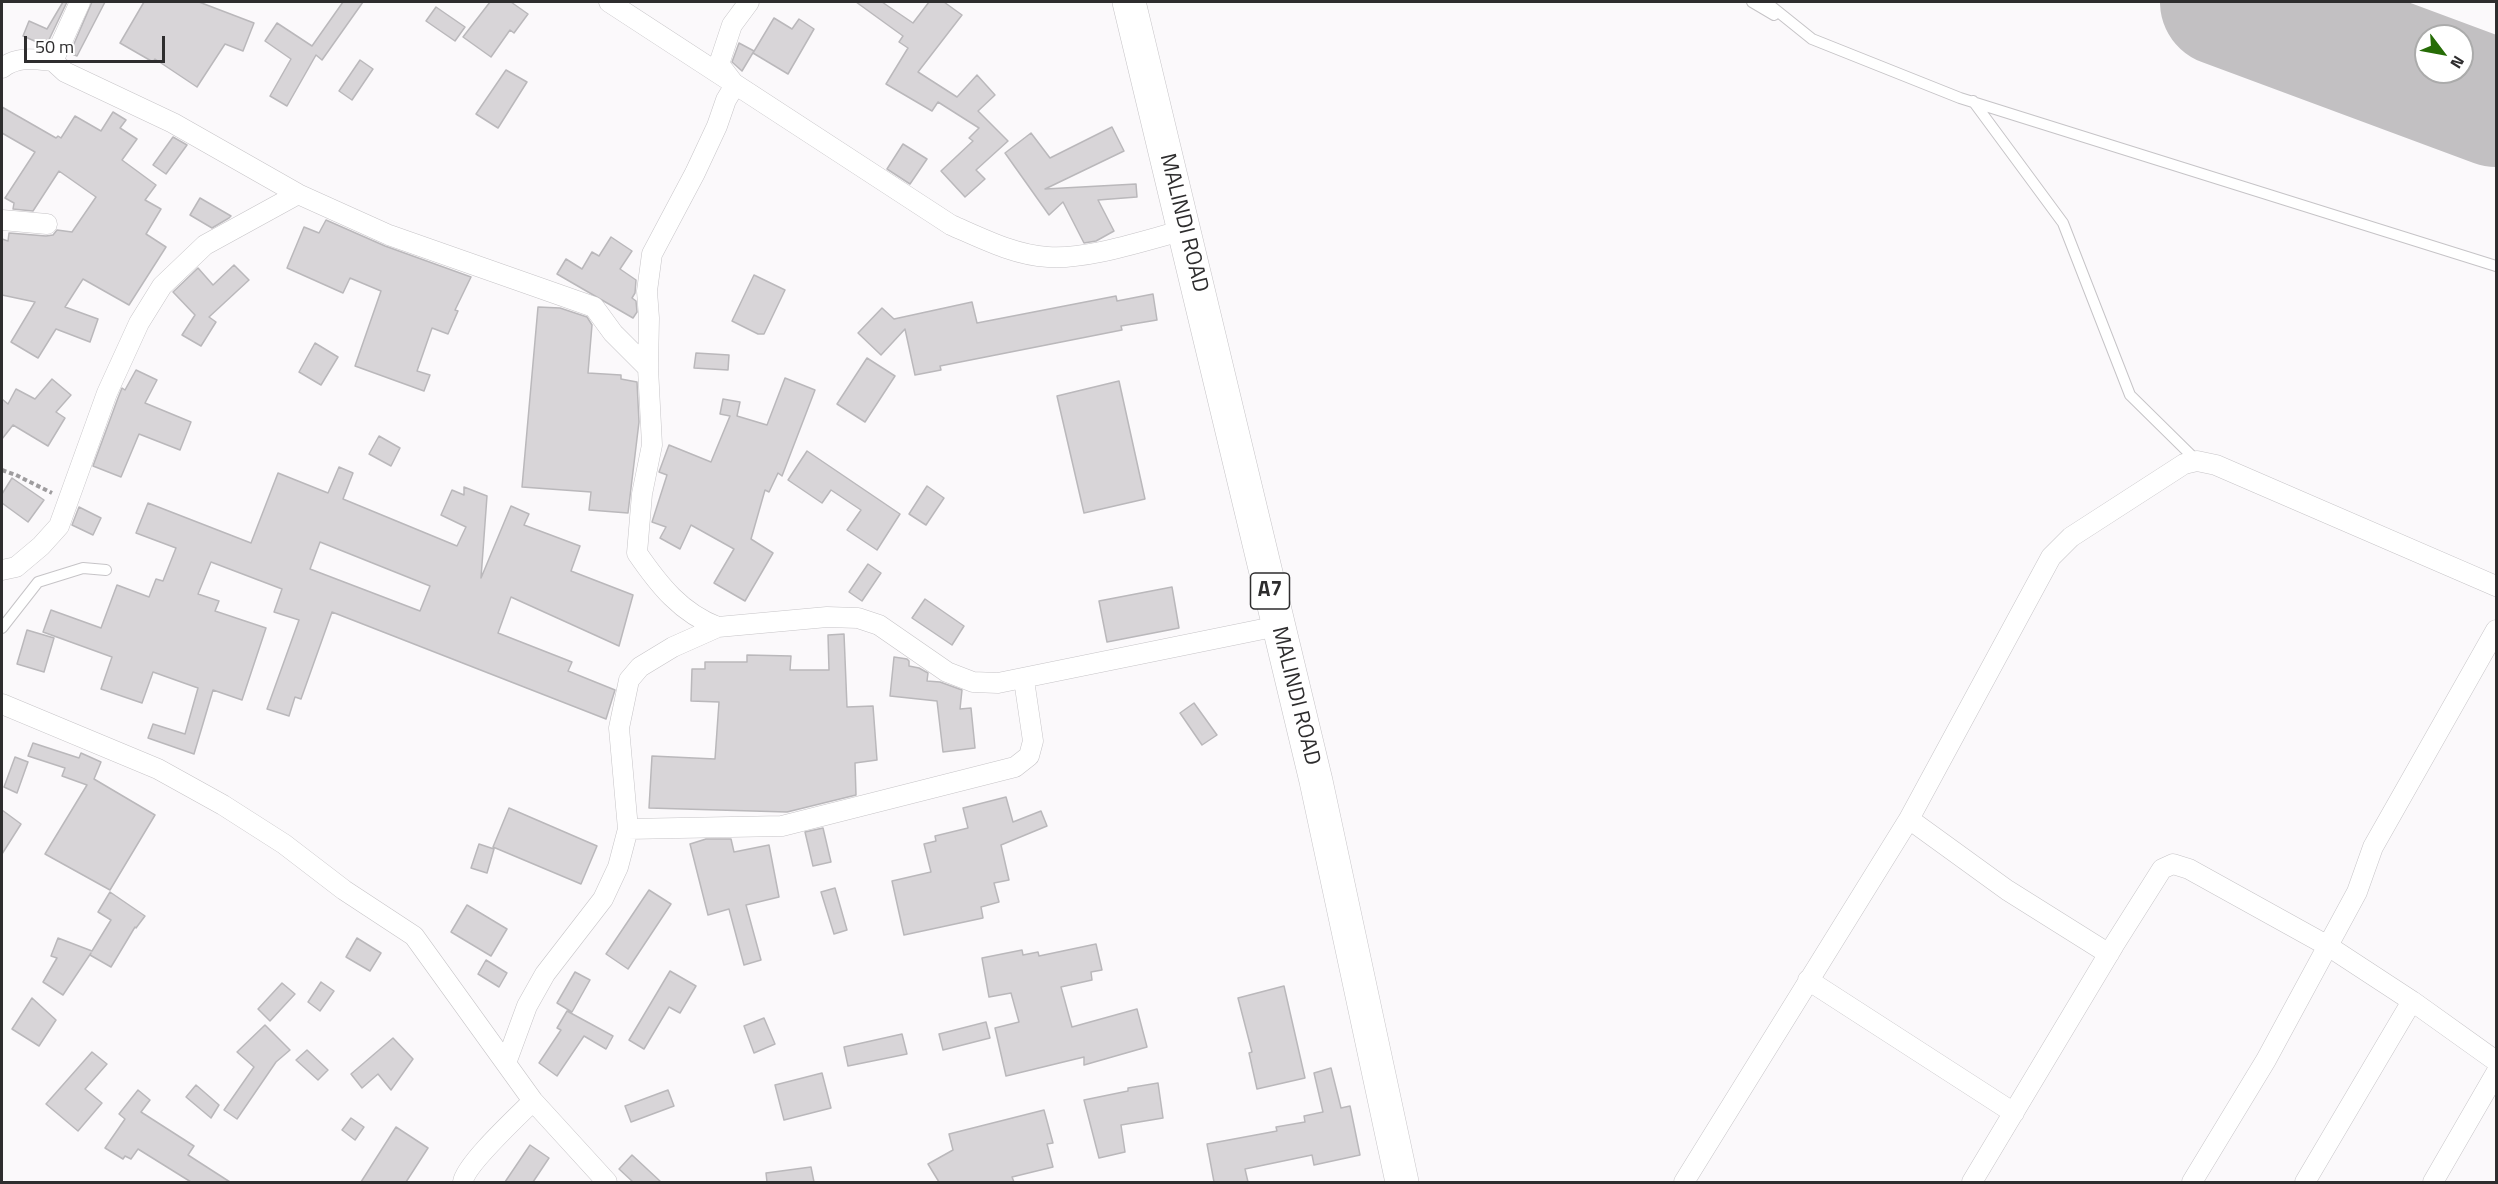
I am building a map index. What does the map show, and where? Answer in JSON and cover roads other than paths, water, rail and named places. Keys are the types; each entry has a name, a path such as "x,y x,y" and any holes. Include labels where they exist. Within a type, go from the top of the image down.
{"highway":[{"name":"MALINDI ROAD","path":"1128,2 1185,230 1337,875 1402,1182"}],"street":[{"path":"53,61 80,2"},
{"path":"609,2 951,225 1001,246 1047,257 1084,254 1185,230"},
{"path":"735,85 719,64 732,25 748,2"},
{"path":"2,68 11,61 25,59 53,61 65,72 173,123 298,194 389,235 594,307 613,333 648,368"},
{"path":"718,627 700,620 674,601 637,553 642,494 652,445 647,291 652,254 695,173 717,126 726,100 735,85"},
{"path":"2,570 16,567 42,546 58,526 107,393 139,323 162,286 205,245 298,194"},
{"path":"2,220 47,224"},
{"path":"1684,1182 1909,819 2051,557 2071,537 2184,464 2197,461 2216,465 2496,586"},
{"path":"506,1063 526,1006 545,974 603,899 618,867 628,829 619,728 629,680 640,667 673,647 718,627 827,617 858,618 879,625 948,672 973,682 998,683 1024,680 1278,626"},
{"path":"2192,1182 2266,1060 2357,892 2373,847 2496,630"},
{"path":"628,829 782,826 1015,766 1029,756 1033,741 1024,680"},
{"path":"2,704 158,769 214,800 284,844 344,890 414,936 533,1101 607,1182"},
{"path":"1909,819 2007,890 2109,954"},
{"path":"1972,1182 2162,869 2173,864 2189,869 2328,946 2412,1001 2496,1061"},
{"path":"1808,980 2014,1113"},
{"path":"2305,1182 2412,1001"},
{"path":"2433,1182 2496,1073"},
{"path":"463,1182 463,1178 476,1160 533,1101"}],"lane":[{"path":"1752,2 1812,39 1973,101 2496,266"},
{"path":"1766,2 1812,39"},
{"path":"1973,101 2064,223 2130,394 2197,461"},
{"path":"2,628 38,582 83,568 106,570"}]}
